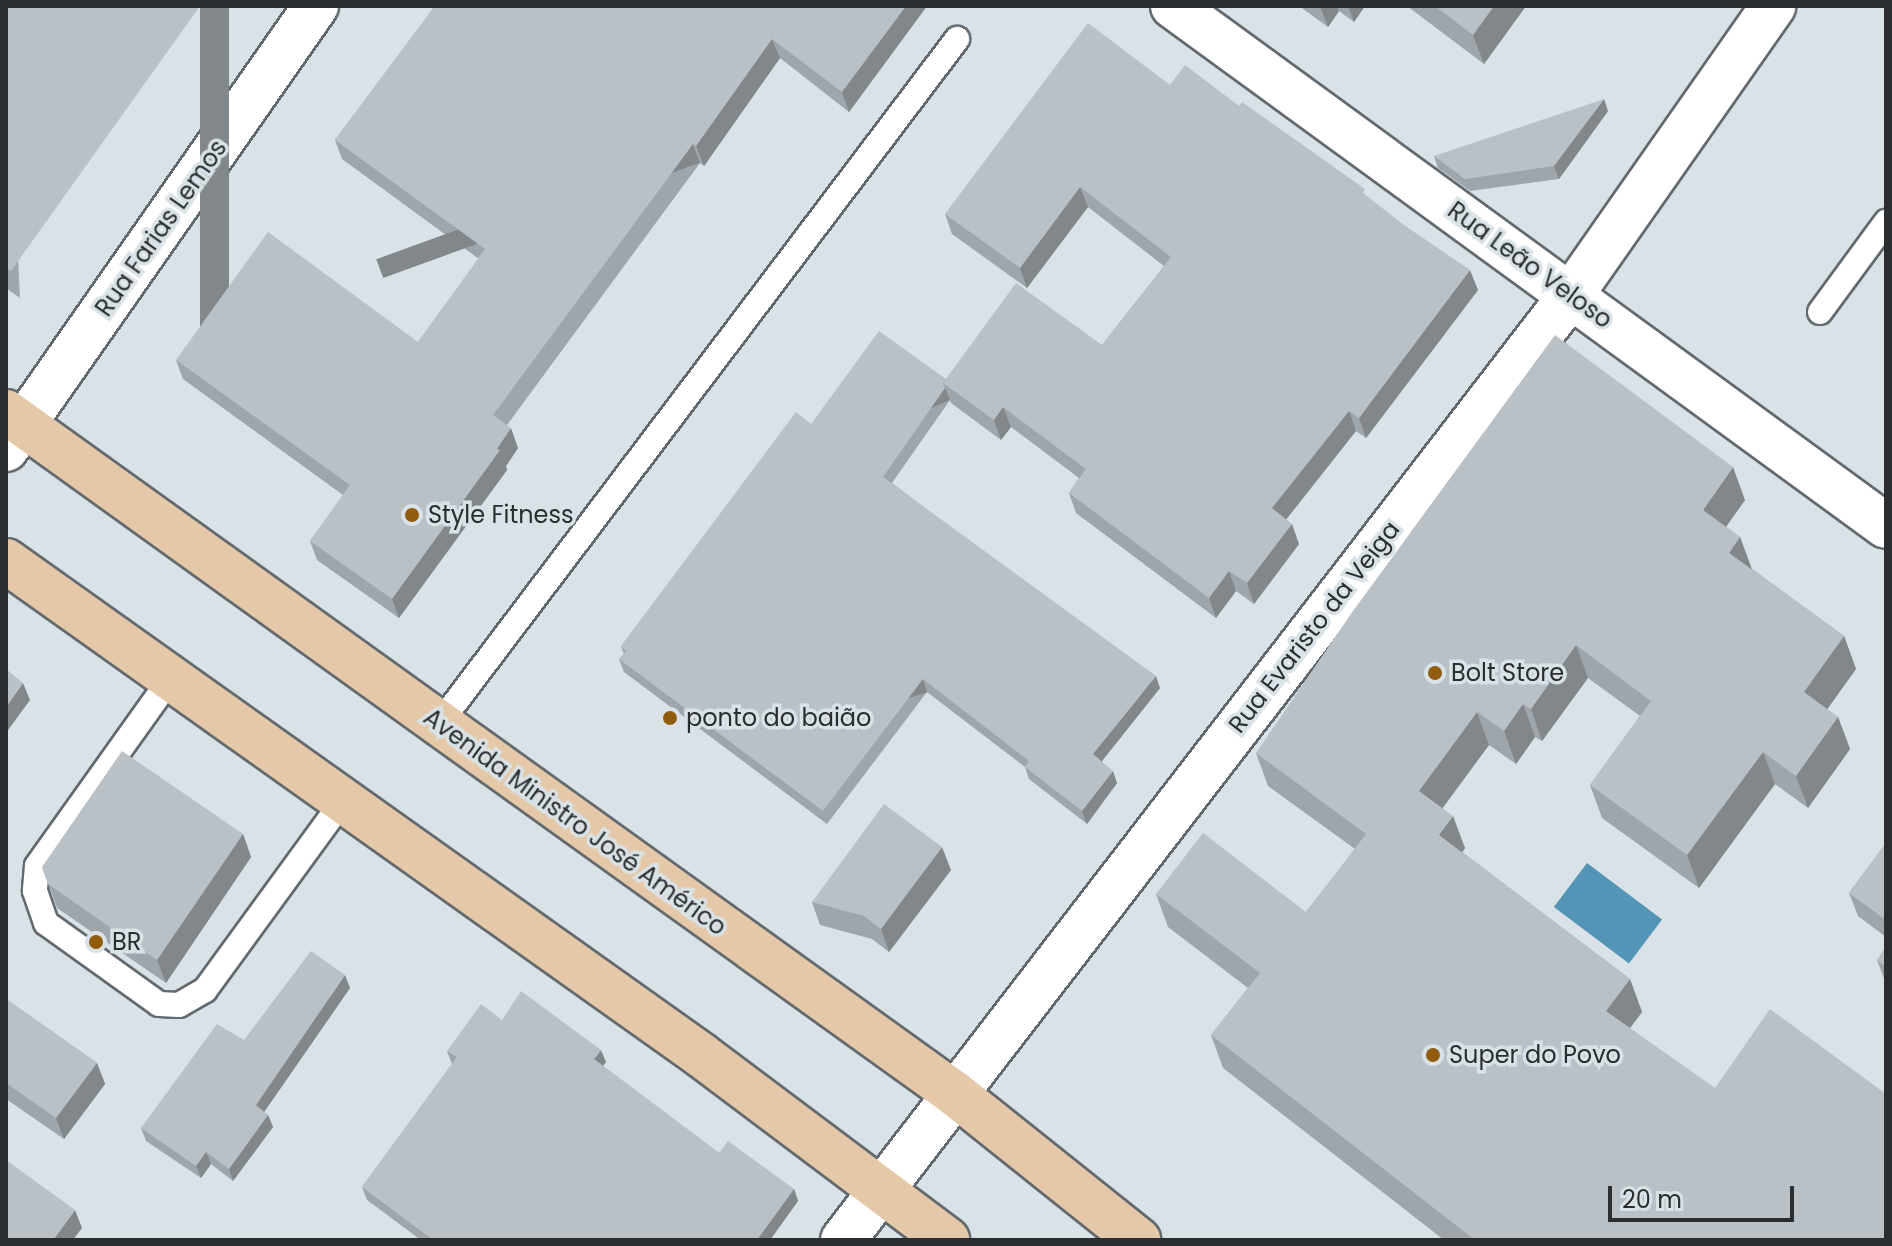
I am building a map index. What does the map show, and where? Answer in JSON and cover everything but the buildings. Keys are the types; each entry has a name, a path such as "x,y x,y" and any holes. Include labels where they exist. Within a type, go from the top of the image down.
{"main road":[{"name":"Avenida Ministro José Américo","path":"12,429 439,724 954,1093 1138,1240"},
{"path":"6,561 701,1055 947,1240"}],"street":[{"name":"Rua Farias Lemos","path":"12,429 316,6"},
{"name":"Rua Leão Veloso","path":"1173,6 1886,526"},
{"name":"Rua Evaristo da Veiga","path":"843,1240 880,1188 1571,295 1773,6"}],"lane":[{"path":"439,724 957,39"},
{"path":"1820,312 1886,222"},
{"path":"171,678 37,866 35,891 46,923 146,995 159,1004 179,1005 205,990 343,801"}],"water":[{"path":"1587,863 1662,920 1629,963 1554,907"}],"place":[{"name":"Style Fitness","path":"412,515"},
{"name":"Bolt Store","path":"1435,673"},
{"name":"ponto do baião","path":"670,718"},
{"name":"BR","path":"96,942"},
{"name":"Super do Povo","path":"1433,1055"}]}
